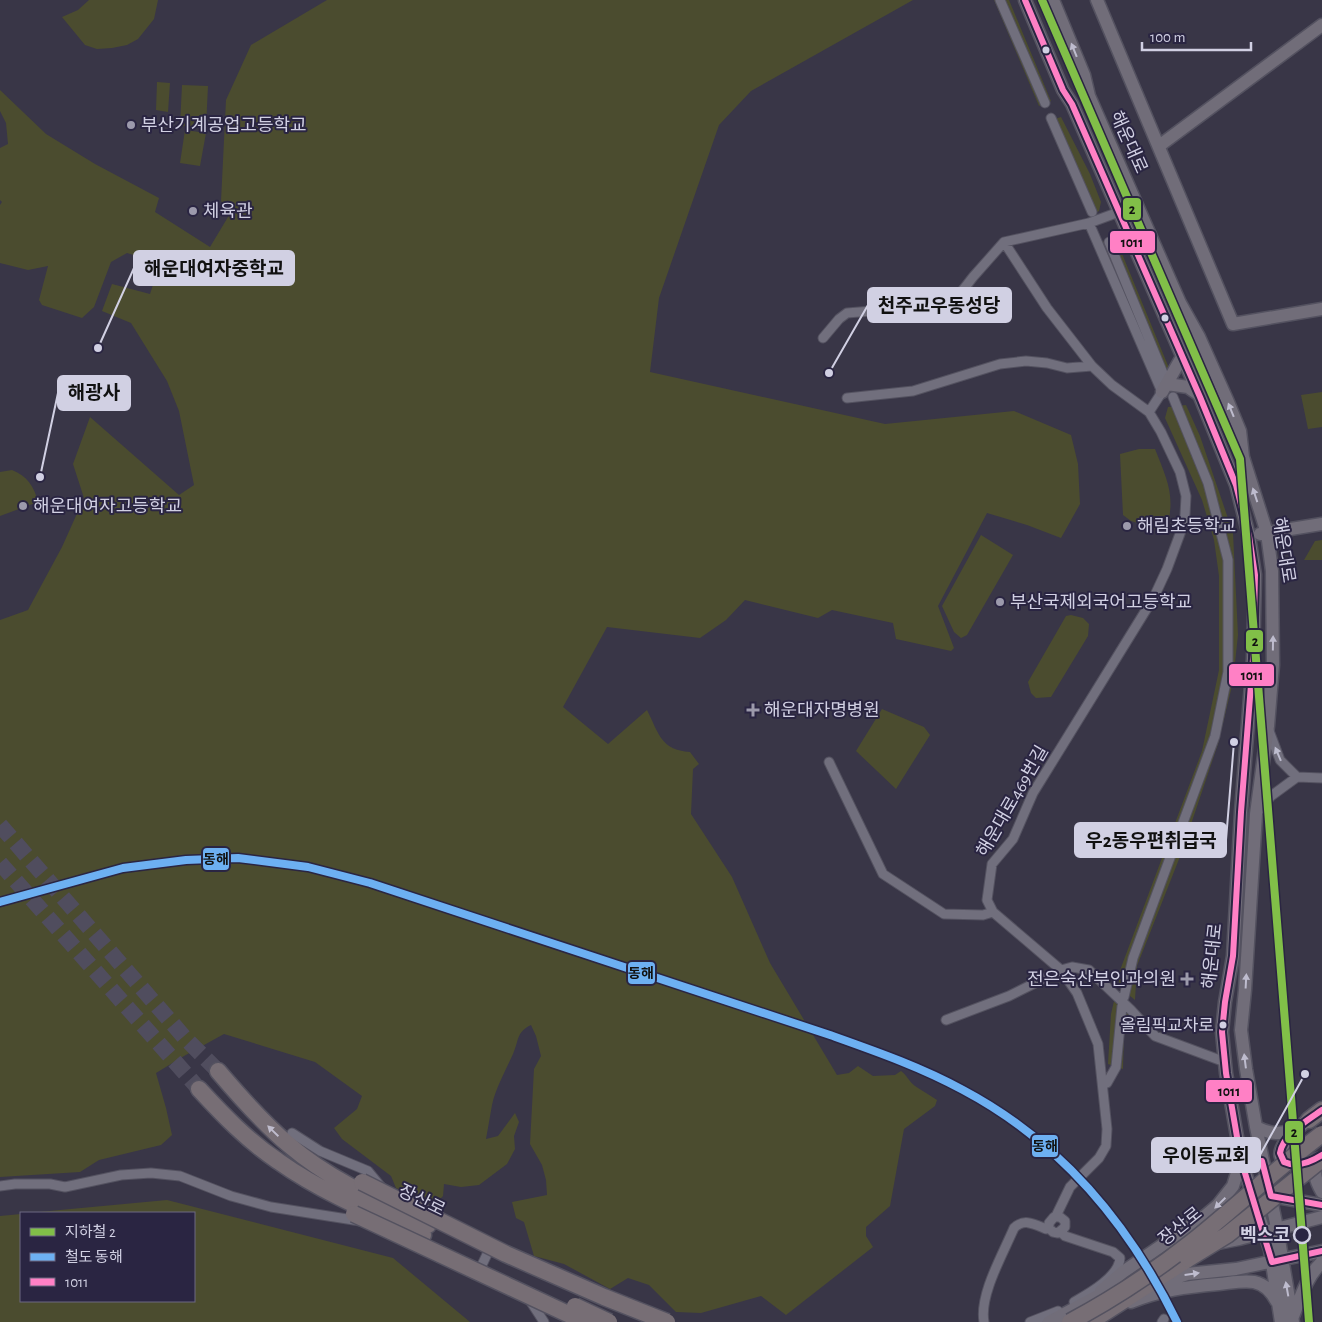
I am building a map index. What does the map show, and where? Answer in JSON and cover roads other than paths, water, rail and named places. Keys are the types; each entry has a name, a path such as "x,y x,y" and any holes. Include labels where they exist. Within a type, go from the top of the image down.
{"highway":[{"name":"장산로","path":"218,1071 254,1112 290,1146 325,1172 354,1189 508,1264 638,1322"},
{"name":"장산로","path":"199,1089 236,1126 276,1160 300,1176 354,1204 609,1322"},
{"path":"1281,1166 1288,1152 1318,1117"},
{"path":"1281,1166 1322,1134"},
{"name":"장산로","path":"1090,1322 1188,1259 1293,1170 1321,1155"},
{"path":"276,1160 313,1191 354,1214 585,1322"},
{"name":"장산로","path":"1070,1322 1098,1308 1161,1266 1281,1166"},
{"path":"325,1172 362,1182 506,1254 667,1322"}],"main road":[{"name":"해운대로","path":"1024,0 1063,90 1072,104 1198,394 1236,485 1249,536 1255,575 1253,659 1241,812 1233,956 1222,1032 1241,1160 1258,1233 1277,1260 1289,1321"},
{"name":"해운대로","path":"1053,0 1084,75 1089,96 1180,303 1199,338 1240,431 1243,457 1267,534 1272,571 1273,665 1268,726 1256,814 1241,1030 1256,1127 1277,1228 1279,1306 1289,1321"},
{"path":"1097,0 1233,324 1322,309"},
{"path":"1159,146 1322,25"},
{"path":"1182,357 1167,388 1188,387 1198,394"},
{"path":"1249,536 1322,524"},
{"path":"1321,1155 1300,1165 1290,1165 1281,1159 1280,1153 1282,1146 1290,1136 1318,1117 1322,1105"},
{"path":"1256,1127 1268,1133 1280,1133 1292,1130 1318,1117"},
{"path":"1321,1155 1314,1168 1315,1176 1322,1192"},
{"path":"1270,1196 1321,1155"},
{"path":"1082,1304 1123,1272 1205,1216 1222,1201 1232,1186 1241,1160"},
{"path":"1270,1196 1322,1205"},
{"path":"1049,1322 1102,1295 1155,1263 1183,1250 1239,1239 1322,1218"},
{"path":"1154,1251 1189,1238 1208,1234 1258,1233"},
{"path":"1105,1322 1148,1289 1166,1280 1187,1274 1236,1270 1322,1251"},
{"path":"1289,1321 1314,1271 1322,1262"},
{"path":"1131,1302 1152,1293 1176,1288 1254,1282 1266,1287 1279,1306"}],"street":[{"path":"1000,0 1044,102"},
{"path":"1051,118 1092,212"},
{"path":"823,338 839,319 847,313 872,311 888,317 906,313 925,304 959,295 1004,242 1089,223 1138,205"},
{"path":"1089,223 1167,388"},
{"name":"해운대로469번길","path":"993,912 987,900 992,864 1013,839 1033,793 1154,597 1181,531 1185,515 1186,496 1180,472 1161,432 1148,412 1092,366 1047,308 1004,242"},
{"path":"1107,1083 1116,1067 1123,1001 1133,958 1215,736 1228,672 1228,560 1208,483 1167,388 1109,242"},
{"path":"846,398 913,391 1000,364 1026,361 1047,363 1067,368 1092,366"},
{"path":"1148,412 1167,388"},
{"path":"1268,726 1280,760 1297,777"},
{"path":"829,762 883,874 944,914 983,915 993,912 1061,970 1077,993 1098,1044 1107,1139 1104,1151 1099,1158 1070,1187 1064,1202 1065,1208 1061,1218 1065,1227 1061,1232"},
{"path":"1256,814 1271,796 1297,777 1322,778"},
{"path":"946,1020 1009,996 1061,970 1072,968 1089,970 1155,1036 1225,1062"},
{"path":"292,1134 320,1152 368,1171 392,1200 488,1250 553,1280 654,1322"},
{"path":"0,1186 50,1184 66,1187 121,1176 151,1173 180,1176 231,1196 271,1208 329,1218 384,1224 481,1266 530,1299 544,1322"},
{"path":"1049,1228 1050,1220 1061,1218"},
{"path":"984,1322 985,1297 1014,1228 1020,1223 1024,1222 1046,1229 1049,1228 1053,1232 1061,1232 1065,1236 1113,1252 1120,1258 1120,1262 1108,1279 1100,1286 1054,1313 1030,1322"},
{"path":"481,1266 488,1250"},
{"path":"568,1322 595,1322"}],"tunnel":[{"path":"0,825 185,1038 218,1071"},
{"path":"0,863 199,1089"}],"metro line":[{"name":"2","path":"1042,0 1240,459 1309,1322"}],"rail line":[{"name":"동해","path":"0,902 123,868 186,860 238,858 308,867 370,883 847,1041 898,1060 963,1090 1031,1134 1061,1160 1114,1219 1158,1286 1177,1322"}],"place":[{"name":"부산기계공업고등학교","path":"131,125"},
{"name":"체육관","path":"193,211"},
{"name":"해운대여자중학교","path":"98,348"},
{"name":"천주교우동성당","path":"829,373"},
{"name":"해광사","path":"40,477"},
{"name":"해운대여자고등학교","path":"23,506"},
{"name":"해림초등학교","path":"1127,526"},
{"name":"부산국제외국어고등학교","path":"1000,602"},
{"name":"해운대자명병원","path":"753,710"},
{"name":"우2동우편취급국","path":"1234,742"},
{"name":"전은숙산부인과의원","path":"1187,979"},
{"name":"올림픽교차로","path":"1223,1025"},
{"name":"우이동교회","path":"1305,1074"},
{"name":"벡스코","path":"1302,1235"}]}
